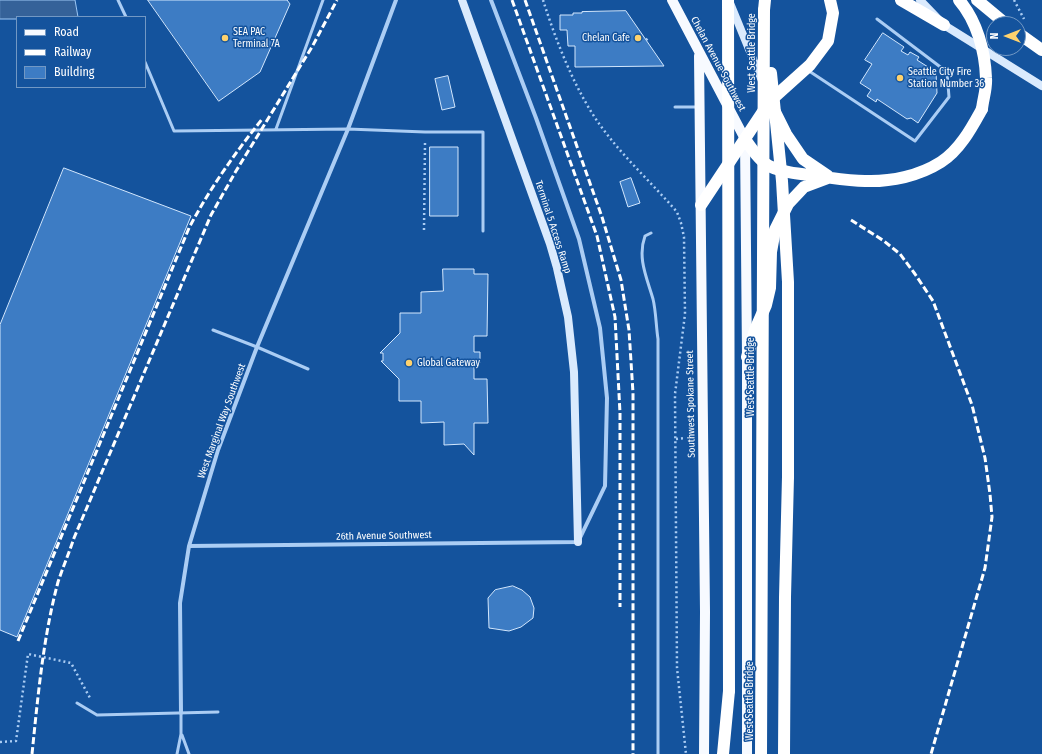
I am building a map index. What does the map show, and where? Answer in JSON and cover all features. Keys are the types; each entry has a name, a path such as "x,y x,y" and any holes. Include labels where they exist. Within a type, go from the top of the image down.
{"highway":[{"name":"West Seattle Bridge","path":"728,0 730,754"},
{"path":"701,205 770,101 806,69 828,41 833,13 830,0"},
{"path":"901,0 944,25"},
{"path":"745,139 754,153 768,165 785,172 829,177 865,181 896,179 921,173 943,161 957,148 972,127 982,109 986,79 984,51 977,30 964,6 959,0"},
{"path":"977,0 996,16"},
{"name":"West Seattle Bridge","path":"761,754 765,5"},
{"path":"765,5 782,181 788,282 788,477 785,597 784,754"},
{"path":"1026,39 1042,50"},
{"path":"770,101 786,134 803,159 829,177"},
{"path":"747,356 755,330 766,306 770,288 771,252 775,230 788,204 804,187 829,177"},
{"path":"723,754 730,691"}],"main road":[{"name":"Chelan Avenue Southwest","path":"672,0 745,139"},
{"name":"Southwest Spokane Street","path":"699,53 705,604 704,754"},
{"path":"745,139 747,356 747,754"}],"street":[{"name":"West Marginal Way Southwest","path":"181,713 180,603 190,546 218,450 257,347 348,129 396,0"},
{"name":"Terminal 5 Access Ramp","path":"462,0 550,244 562,290 572,344 578,542"},
{"path":"491,0 536,118 579,239 600,328 607,398 605,486 578,542"},
{"path":"728,0 770,101"},
{"path":"920,0 944,25 1042,86"},
{"name":"26th Avenue Southwest","path":"190,546 578,542"}],"lane":[{"path":"118,0 126,16"},
{"path":"276,129 323,0"},
{"path":"806,69 915,141 949,97 947,72 878,19"},
{"path":"146,64 174,131 348,129 425,132 483,132 483,231"},
{"path":"675,107 700,107"},
{"path":"651,233 645,236 642,245 642,257 653,300 658,339 658,754"},
{"path":"213,330 308,369"},
{"path":"77,703 97,715 218,712"},
{"name":"West Marginal Way Southwest","path":"181,713 181,734"},
{"path":"177,754 181,734"},
{"path":"181,734 189,754"}],"path":[{"path":"646,40 649,37"},
{"path":"424,230 425,132"},
{"path":"676,438 686,438"}],"water":[{"path":"0,0 75,0 78,16 16,16 16,19 0,19"}],"building":[{"name":"SEA PAC Terminal 7A","path":"148,0 287,0 290,4 260,72 219,101"},
{"path":"626,11 664,66 575,67 575,46 568,46 567,30 560,30 560,15 573,15 573,13 582,12"},
{"name":"Seattle City Fire Station Number 36","path":"883,33 904,47 901,51 908,55 910,52 919,57 917,60 936,72 937,93 918,123 911,118 907,119 877,99 876,102 867,96 871,90 860,83 872,64 865,60"},
{"path":"448,76 455,107 442,110 435,79"},
{"path":"430,147 458,147 458,216 430,216"},
{"path":"64,168 191,216 17,637 0,630 0,325"},
{"path":"631,178 640,203 628,207 620,182"},
{"path":"443,269 474,269 474,274 488,274 487,336 474,336 474,352 480,352 480,363 474,363 474,379 487,379 488,423 474,423 474,455 464,444 444,445 444,422 421,423 421,401 399,401 399,379 381,361 383,361 383,353 380,353 400,333 400,313 421,313 421,292 443,291"},
{"path":"513,586 522,590 530,597 534,608 533,618 521,627 509,631 489,628 488,598 495,590"}],"railway":[{"path":"32,754 36,711 48,624 58,582 74,538 211,215 236,171 312,47 337,0"},
{"path":"512,0 597,236 615,317 620,413 620,607"},
{"path":"525,0 602,217 621,280 629,330 633,393 633,754"},
{"path":"18,641 189,228 223,171 263,118"},
{"path":"851,220 884,241 900,254 933,301 972,405 985,458 992,517 985,568 931,754"}],"place":[{"name":"SEA PAC Terminal 7A","path":"225,38"},
{"name":"Chelan Cafe","path":"638,38"},
{"name":"Seattle City Fire Station Number 36","path":"900,78"},
{"name":"Global Gateway","path":"409,363"}]}
